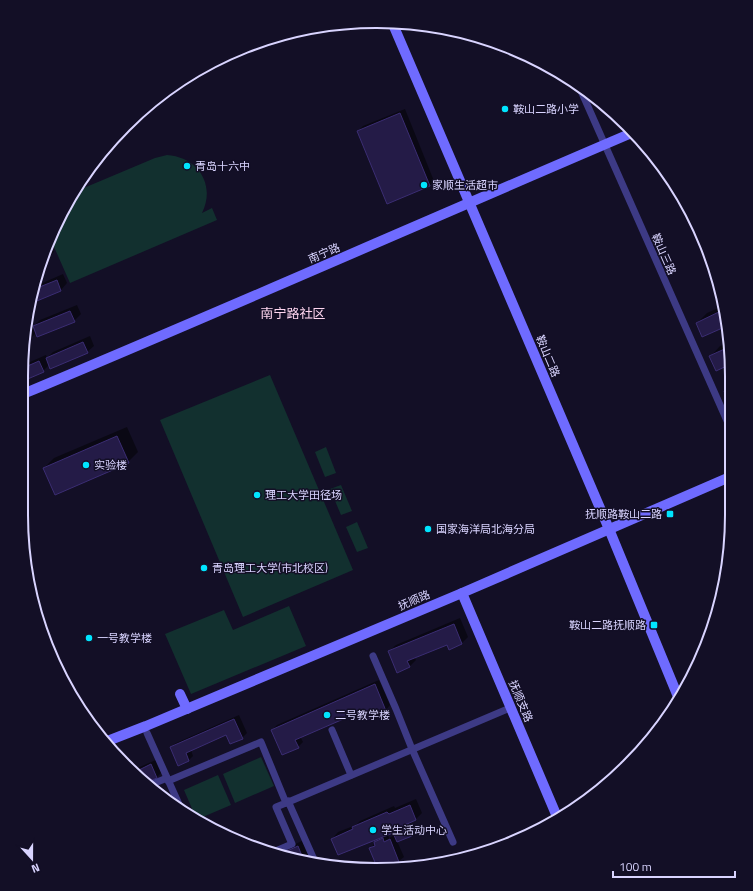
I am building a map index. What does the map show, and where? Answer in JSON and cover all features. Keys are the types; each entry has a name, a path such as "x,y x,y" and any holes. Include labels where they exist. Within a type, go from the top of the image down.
{"street":[{"name":"鞍山二路","path":"395,29 609,529 676,692"},
{"name":"鞍山三路","path":"583,96 725,416"},
{"name":"南宁路","path":"28,392 628,135"},
{"name":"抚顺路","path":"111,740 145,730 187,709 462,593 725,479"},
{"name":"抚顺支路","path":"462,593 555,813"},
{"path":"373,656 412,749 454,842"},
{"path":"180,694 187,709"},
{"path":"280,849 292,844 276,807 510,708"},
{"path":"145,730 176,800"},
{"path":"332,730 351,775"},
{"path":"155,784 261,742 313,857"}],"green space":[{"path":"167,155 178,157 188,161 195,167 201,174 207,192 206,203 202,213 212,208 217,220 70,283 54,246 64,222 84,188 155,158"},
{"name":"理工大学田径场","path":"270,375 353,570 243,617 160,420"},
{"path":"326,447 336,473 325,477 315,452"},
{"path":"341,485 352,511 341,515 330,489"},
{"path":"357,522 368,548 357,552 346,527"},
{"path":"289,606 306,646 191,694 165,634 224,610 233,630"},
{"path":"261,757 274,786 235,803 223,774"},
{"path":"218,775 231,805 203,817 193,810 184,790"}],"building":[{"path":"400,113 430,186 387,204 357,131"},
{"path":"57,280 61,291 37,301 40,287"},
{"path":"70,311 75,322 37,337 33,326"},
{"path":"719,312 722,328 702,337 696,323"},
{"path":"83,342 88,353 50,369 46,358"},
{"path":"724,349 725,367 716,371 709,356"},
{"path":"39,361 44,372 28,379 28,366"},
{"name":"实验楼","path":"117,436 129,463 55,495 43,468"},
{"path":"454,624 462,644 449,650 447,645 407,661 410,667 397,673 388,651"},
{"name":"二号教学楼","path":"375,684 386,711 366,720 362,711 295,740 299,748 282,755 271,730"},
{"path":"234,719 243,739 230,744 226,735 186,753 189,761 178,766 170,747"},
{"path":"151,764 157,778 151,780 139,770"},
{"name":"学生活动中心","path":"410,805 416,820 396,829 397,831 393,833 338,855 331,839 353,829 352,827 387,812 389,814"},
{"path":"407,824 412,836 397,842 393,833 397,831 396,829"},
{"path":"383,838 384,842 390,839 399,862 375,863 369,848 375,846 374,842"},
{"path":"298,846 301,854 287,851"}],"place":[{"name":"鞍山二路小学","path":"505,109"},
{"name":"青岛十六中","path":"187,166"},
{"name":"家顺生活超市","path":"424,185"},
{"name":"实验楼","path":"86,465"},
{"name":"理工大学田径场","path":"257,495"},
{"name":"抚顺路鞍山二路","path":"670,514"},
{"name":"国家海洋局北海分局","path":"428,529"},
{"name":"青岛理工大学(市北校区)","path":"204,568"},
{"name":"鞍山二路抚顺路","path":"654,625"},
{"name":"一号教学楼","path":"89,638"},
{"name":"二号教学楼","path":"327,715"},
{"name":"学生活动中心","path":"373,830"}],"district":[{"name":"南宁路社区","path":"293,313"}]}
